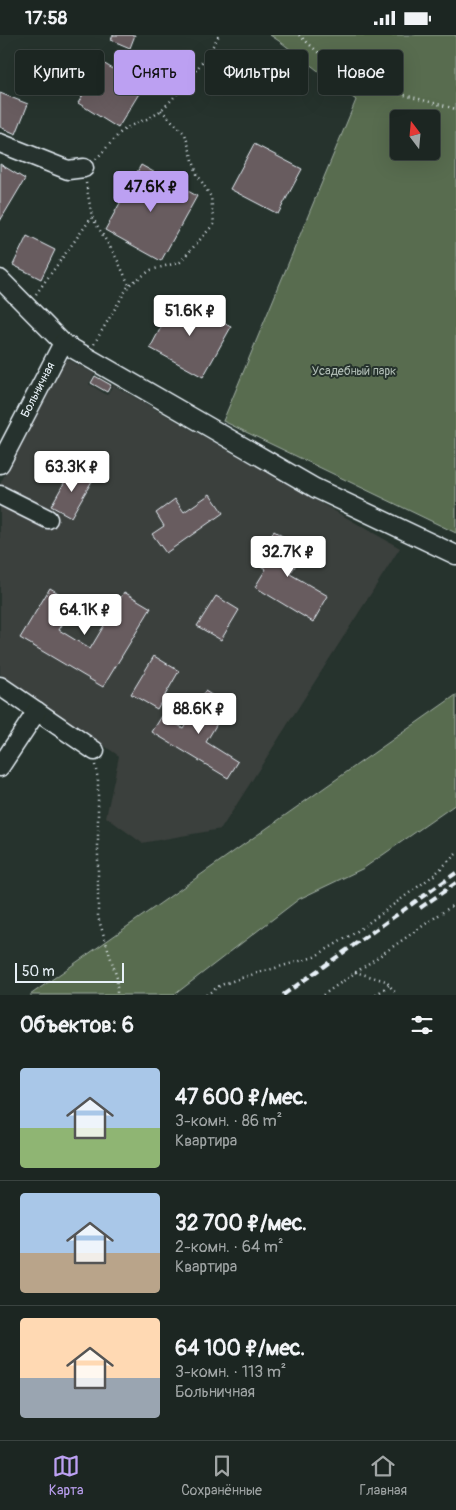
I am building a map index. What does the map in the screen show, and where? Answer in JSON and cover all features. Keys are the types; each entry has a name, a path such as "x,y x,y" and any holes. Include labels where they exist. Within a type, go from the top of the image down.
{"street":[{"path":"0,143 68,171 79,170 84,167"},
{"path":"0,279 62,343 315,488 456,555"},
{"name":"Больничная","path":"0,464 62,343"},
{"path":"0,495 48,519"},
{"path":"0,685 95,751"},
{"path":"0,767 37,711"}],"path":[{"path":"129,285 117,259 92,217 84,167 90,165 102,154 120,133 161,110 176,95 219,35"},
{"path":"299,35 349,80 456,109"},
{"path":"86,356 129,285 151,270 180,262 214,224 210,197 197,174 185,134 161,110"},
{"path":"27,307 92,217"},
{"path":"95,751 98,779 98,917 117,978 117,995"},
{"path":"206,995 221,985 314,957 356,932 434,875 456,854"},
{"path":"323,995 456,903"},
{"path":"355,972 386,981 397,995"},
{"path":"376,995 389,985"}],"shaded area":[{"path":"64,357 95,374 89,384 107,395 113,385 400,548 221,829 142,843 106,817 119,756 0,674 0,484"}],"green space":[{"name":"Усадебный парк","path":"270,35 456,35 456,533 223,421 356,100 350,95 403,95 403,50 318,50 318,71 308,63 308,50 291,50"},
{"path":"456,695 456,804 364,868 299,899 174,995 30,995"}],"building":[{"path":"113,35 135,35 130,48 111,40"},
{"path":"104,64 114,70 114,95 138,95 118,128 78,103 83,95 104,95"},
{"path":"0,93 28,104 16,134 0,127"},
{"path":"254,144 302,169 278,214 230,189"},
{"path":"0,164 25,179 0,221"},
{"path":"141,165 197,196 161,261 105,230"},
{"path":"27,236 55,250 41,279 13,265"},
{"path":"177,297 231,327 203,377 150,348"},
{"path":"95,376 111,385 107,392 91,383"},
{"path":"72,469 92,481 71,517 51,506"},
{"path":"210,494 223,513 166,553 152,534 164,526 156,513 175,499 184,512"},
{"path":"274,531 305,550 290,574 328,596 313,622 255,587 266,569 255,563"},
{"path":"50,588 75,603 59,630 90,649 124,592 151,608 103,687 20,638"},
{"path":"216,596 239,610 221,640 197,626"},
{"path":"154,656 179,671 157,709 131,694"},
{"path":"205,691 228,705 206,742 238,762 228,778 152,732 162,716 183,728"}],"railway":[{"path":"283,995 456,873"},
{"path":"420,908 456,883"}]}
